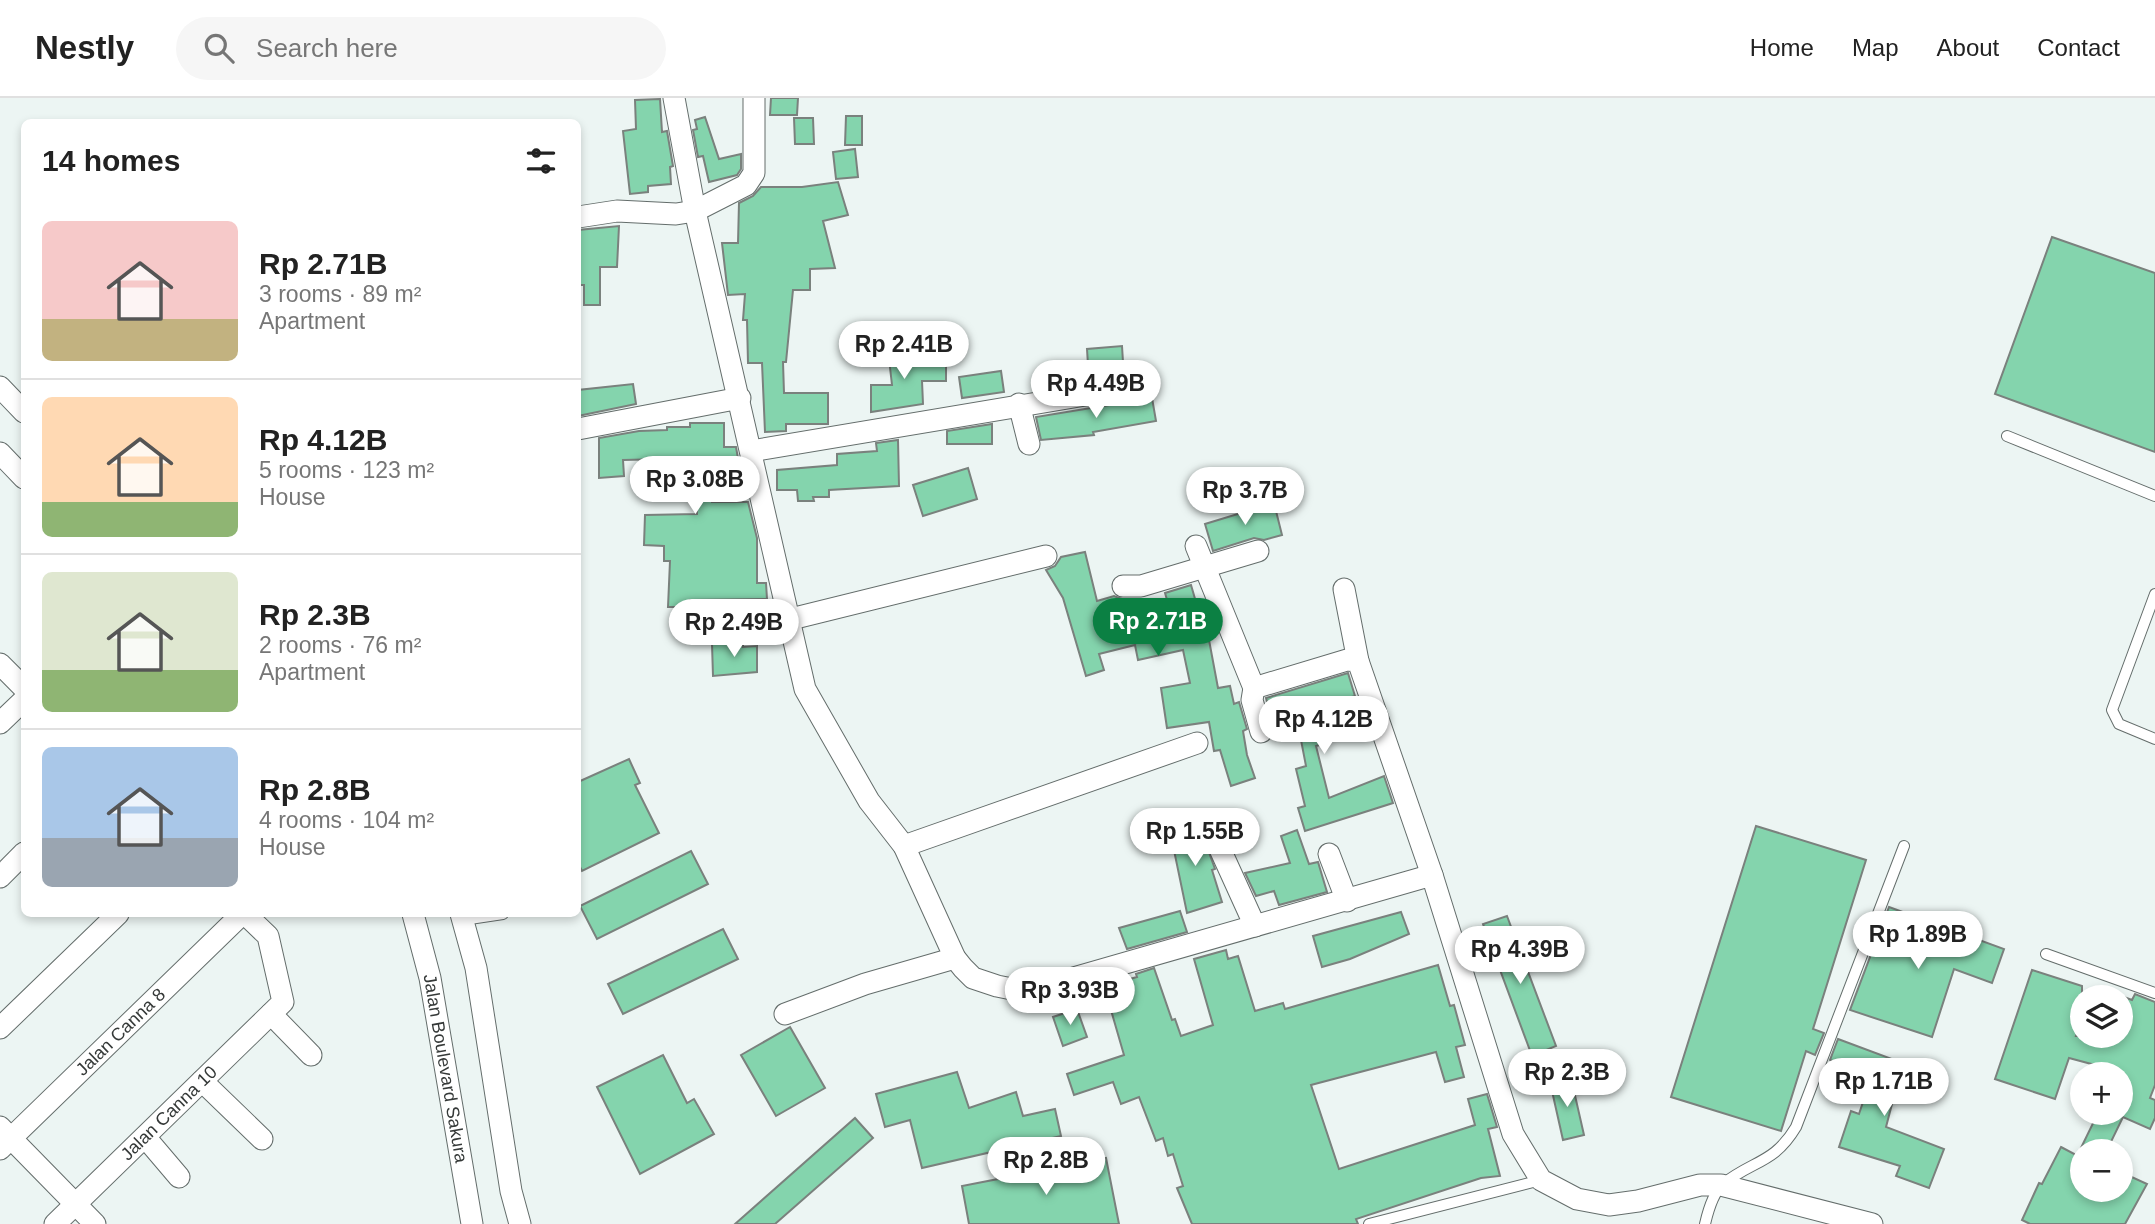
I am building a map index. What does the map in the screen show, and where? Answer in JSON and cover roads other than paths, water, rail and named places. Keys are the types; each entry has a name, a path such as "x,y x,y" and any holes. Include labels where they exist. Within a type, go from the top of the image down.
{"street":[{"path":"674,98 695,212 805,689 869,801 904,846 956,958 973,978 1022,990 1432,875"},
{"path":"581,217 617,212 695,212 752,180 754,98"},
{"path":"0,387 21,409"},
{"path":"751,451 1133,387"},
{"path":"581,428 740,398"},
{"path":"1019,404 1029,444"},
{"path":"0,453 21,475"},
{"path":"1196,546 1254,688 1252,700 1261,732"},
{"path":"1123,586 1141,586 1258,551"},
{"path":"787,620 1046,556"},
{"path":"1344,589 1358,662 1432,875 1513,1134 1541,1180 1577,1199 1609,1205 1638,1201 1700,1185 1721,1185 1872,1224"},
{"path":"1254,688 1347,660 1358,662"},
{"path":"0,663 21,685"},
{"path":"0,723 21,703"},
{"path":"904,846 1197,743"},
{"path":"1215,838 1255,926"},
{"path":"1329,855 1347,901"},
{"path":"0,877 21,856"},
{"path":"0,1028 115,917"},
{"name":"Jalan Canna 8","path":"4,1138 241,917"},
{"path":"247,917 268,936 277,1008 311,1055"},
{"name":"Jalan Boulevard Sakura","path":"414,917 430,978 472,1224"},
{"path":"462,917 476,968 511,1191 520,1224"},
{"path":"785,1014 865,984 956,958"},
{"name":"Jalan Canna 10","path":"55,1224 277,1008"},
{"path":"202,1081 262,1139"},
{"path":"145,1137 179,1177"},
{"path":"4,1138 95,1224"}],"lane":[{"path":"2007,436 2155,496"},
{"path":"2155,594 2112,710 2119,724 2155,739"},
{"path":"1705,1224 1721,1185 1776,1154 1796,1127 1904,846"},
{"path":"2046,954 2155,993"},
{"path":"1369,1224 1541,1180"}]}
